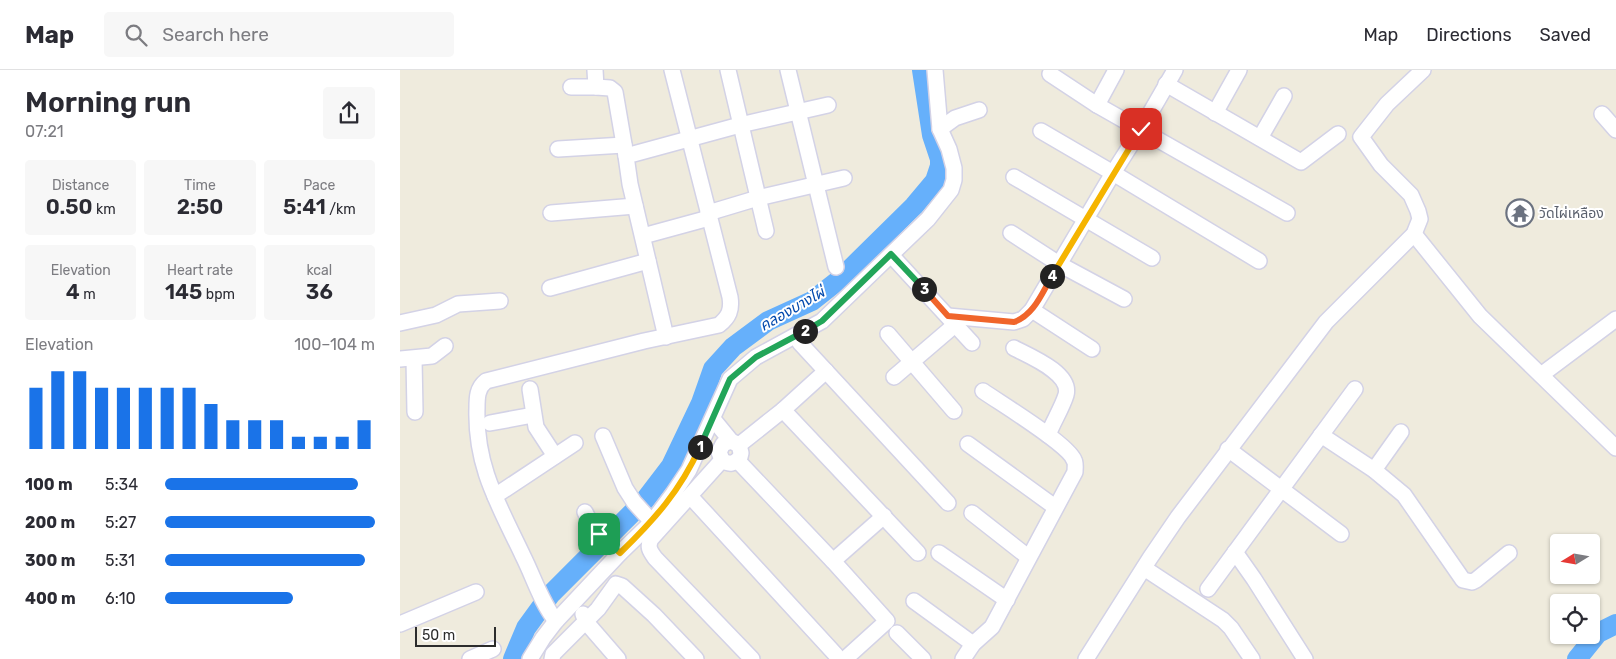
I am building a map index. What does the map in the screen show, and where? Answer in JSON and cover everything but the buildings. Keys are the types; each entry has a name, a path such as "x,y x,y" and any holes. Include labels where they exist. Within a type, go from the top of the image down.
{"street":[{"path":"595,70 596,87"},
{"path":"553,616 539,592 485,474 477,438 477,395 481,385 486,381 666,336 719,325 727,319 731,308 730,297 672,70"},
{"path":"728,70 766,231"},
{"path":"788,70 836,267"},
{"path":"530,659 543,638 553,616 575,602 643,512 689,470 730,379 744,365 756,357 822,321 938,208 951,190 954,180 954,168 949,148 940,129 935,70"},
{"path":"1097,105 1116,70"},
{"path":"894,377 912,362 952,320 1014,322 1023,319 1032,310 1175,70"},
{"path":"1215,113 1239,70"},
{"path":"1086,659 1178,517 1326,322 1414,234 1420,219 1411,196 1381,165 1361,137 1387,104 1423,70"},
{"path":"1050,74 1097,105 1287,213"},
{"path":"1166,84 1301,162 1338,134"},
{"path":"571,87 610,88 615,92 635,206 666,336"},
{"path":"1260,138 1284,96"},
{"path":"558,149 625,150 689,139 828,105"},
{"path":"940,129 956,118 979,110"},
{"path":"1602,114 1616,130"},
{"path":"1041,131 1259,261"},
{"path":"1014,177 1152,258"},
{"path":"642,236 709,216 758,198 844,178"},
{"path":"551,213 635,206"},
{"path":"1010,233 1059,264 1124,299"},
{"path":"1414,234 1480,316 1616,448"},
{"path":"891,254 972,343"},
{"path":"550,288 648,261"},
{"path":"400,323 436,315 458,304 500,301"},
{"path":"1032,310 1092,349"},
{"path":"1541,375 1616,319"},
{"path":"888,334 954,411"},
{"path":"800,343 948,503"},
{"path":"415,412 407,359 432,356 445,346"},
{"path":"1014,348 1054,370 1066,384 1067,393 1048,435"},
{"path":"726,458 723,444 735,443 783,410 826,370"},
{"path":"530,389 536,427 555,456"},
{"path":"1208,589 1355,389"},
{"path":"963,659 973,644 992,627 1075,472 1075,461 1069,452 1048,435 983,391"},
{"path":"783,410 918,553"},
{"path":"490,422 533,415"},
{"path":"712,419 735,443"},
{"path":"1374,470 1402,432"},
{"path":"1321,435 1374,470 1404,495 1463,580 1472,582 1476,580 1509,553"},
{"path":"603,436 618,475 643,512"},
{"path":"690,496 840,657 887,621 833,561 705,436"},
{"path":"495,496 575,443"},
{"path":"968,444 1055,507"},
{"path":"1228,449 1341,534"},
{"path":"726,458 652,539 649,544 649,550 752,659"},
{"path":"585,512 593,528 616,550"},
{"path":"972,513 1028,557"},
{"path":"833,561 884,516"},
{"path":"1235,552 1305,659"},
{"path":"939,553 1007,600"},
{"path":"1144,568 1223,620 1231,628 1252,659"},
{"path":"552,659 553,654 586,622 616,584 622,586 696,659"},
{"path":"400,624 476,592"},
{"path":"914,601 973,644"},
{"path":"575,602 586,622 618,659"},
{"path":"897,633 923,659"},
{"path":"470,659 493,649"}],"waterway":[{"name":"คลองบางไผ่","path":"513,659 526,628 550,595 645,500 671,466 701,403 713,369 733,347 768,321 812,301 840,279 914,206 935,181 940,166 940,159 932,135 922,70"},
{"path":"1577,659 1598,633 1616,624"}],"place":[{"name":"วัดไผ่เหลือง","path":"1520,213"}],"route":[{"path":"599,534 620,553 652,522 689,470 730,379 744,365 756,357 822,321 852,294 891,254 948,316 1014,322 1023,319 1032,310 1141,129"}]}
